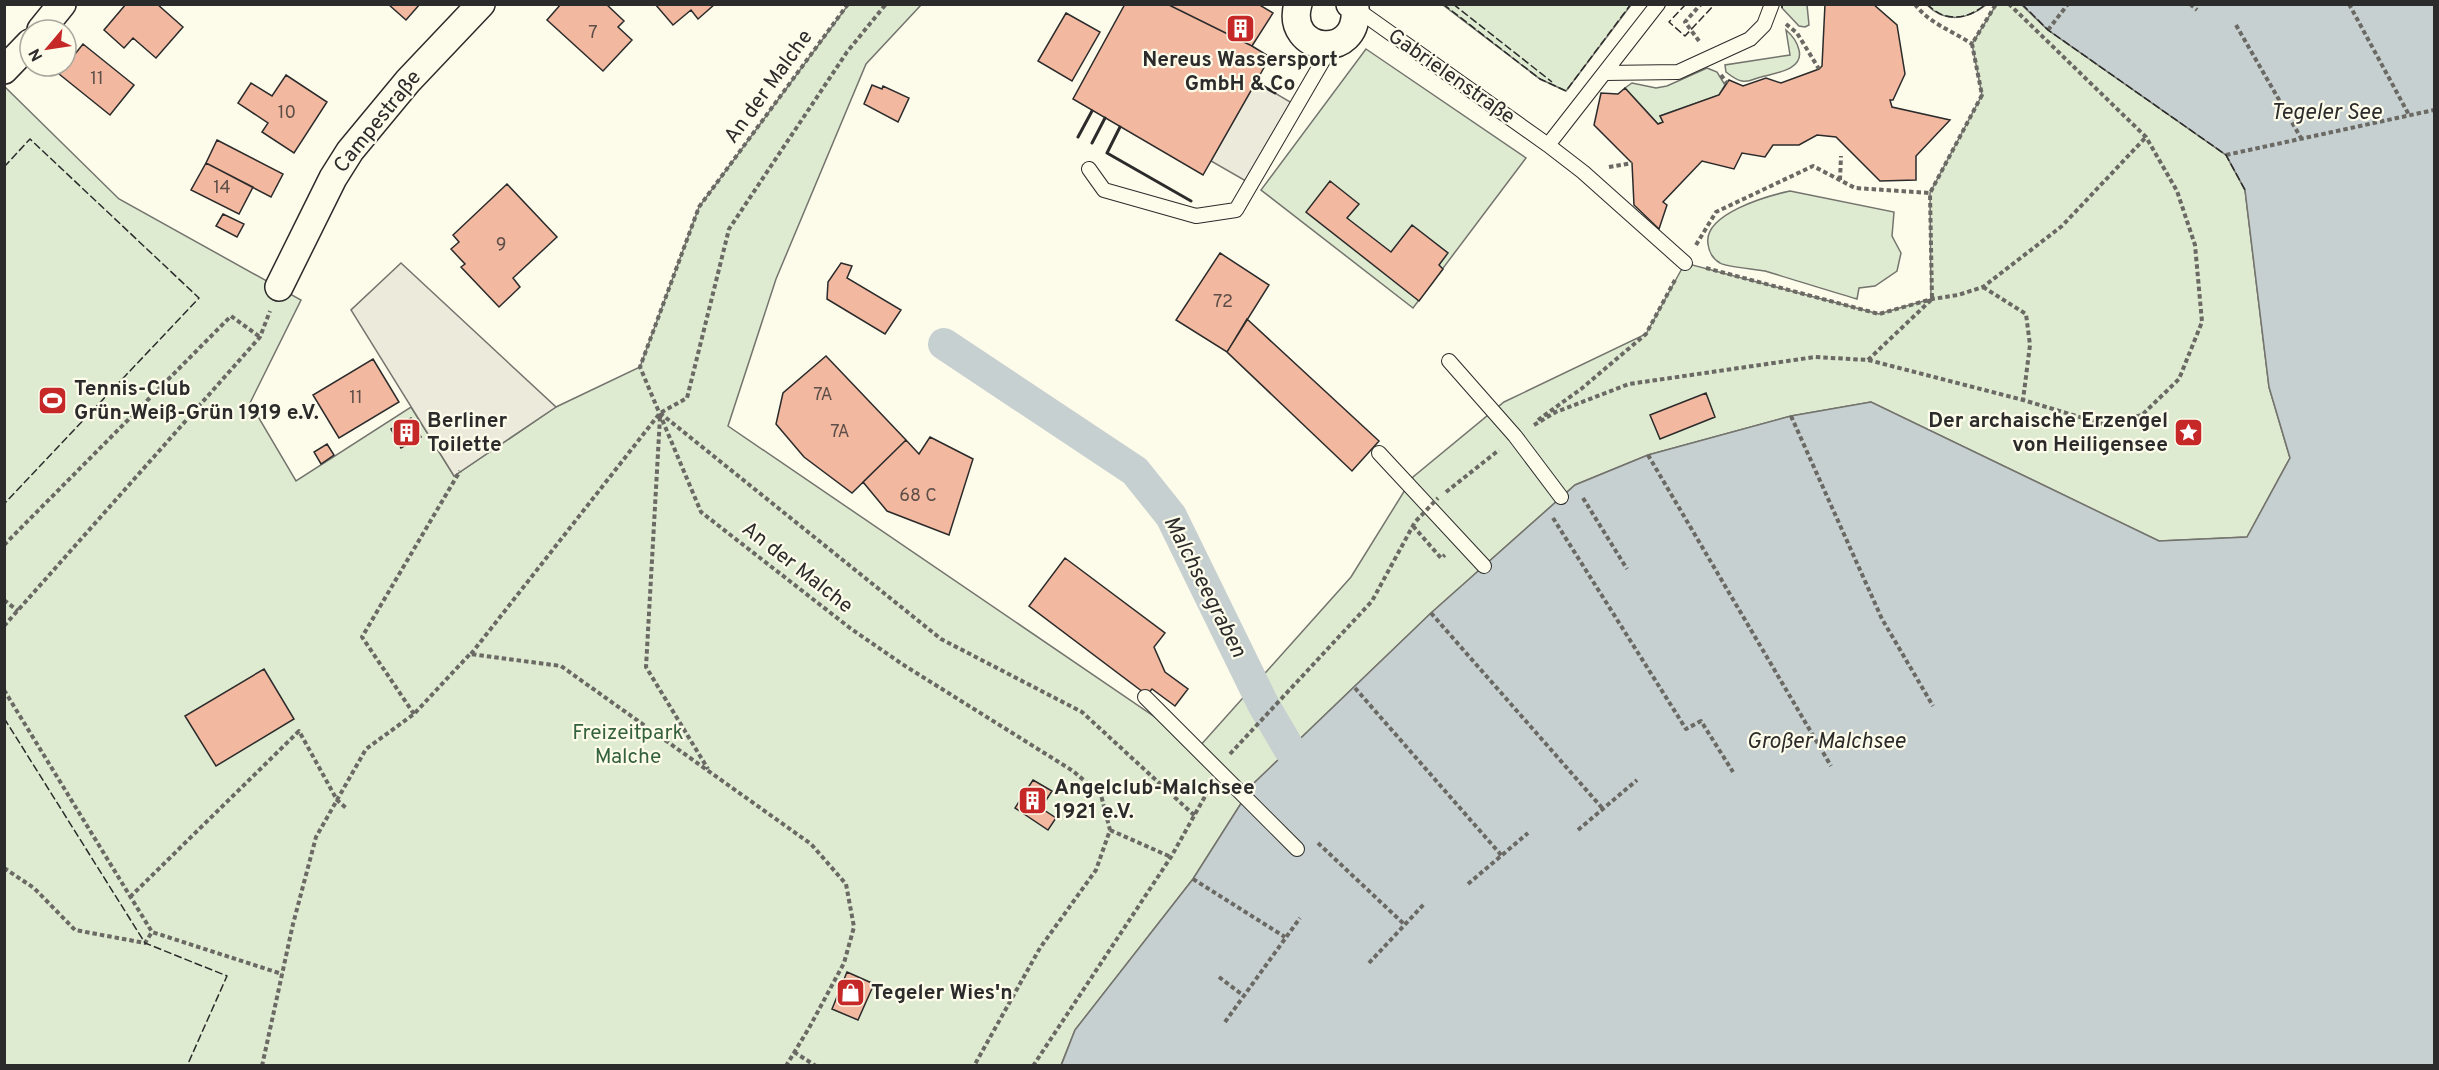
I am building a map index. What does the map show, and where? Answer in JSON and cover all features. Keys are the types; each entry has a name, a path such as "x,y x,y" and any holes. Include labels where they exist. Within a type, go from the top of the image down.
{"street":[{"path":"51,18 62,4"},
{"name":"Campestraße","path":"279,287 328,188 350,151 408,81 481,4"},
{"path":"1298,4 1296,20 1305,37 1314,43 1332,45"},
{"name":"Gabrielenstraße","path":"1332,45 1350,34 1356,18 1353,6"},
{"path":"4,70 18,55"}],"lane":[{"path":"1548,145 1658,4"},
{"path":"1605,73 1678,72 1750,39 1764,26 1772,4"},
{"name":"Gabrielenstraße","path":"1353,6 1583,172 1685,263"},
{"path":"1089,170 1104,189 1196,216 1236,210 1332,45"},
{"path":"1449,361 1515,436 1562,496"},
{"path":"1379,453 1484,566"},
{"path":"1145,697 1297,849"}],"path":[{"name":"An der Malche","path":"848,4 699,207 640,367 701,512 850,628 893,658 1073,771 1101,795 1110,830"},
{"path":"262,1065 316,837 366,749 414,714 470,654 660,413 687,398 729,229 847,52 886,4"},
{"path":"1692,29 1685,22 1701,4"},
{"path":"1915,4 1930,21 1951,30 1972,44"},
{"path":"1868,360 1932,299 1930,193 1982,95 1972,44 1996,4"},
{"path":"1515,436 1556,412 1629,384 1815,357 1868,360 2023,400 2103,424 2142,415 2179,379 2202,322 2195,245 2177,191 2146,137 2010,4"},
{"path":"2048,30 2068,4"},
{"path":"2190,4 2197,10"},
{"path":"2349,4 2409,115"},
{"path":"1782,21 1797,33 1820,69"},
{"path":"2236,25 2301,138"},
{"path":"1722,76 1726,83"},
{"path":"2226,155 2434,110"},
{"path":"1685,263 1879,314 1932,299 1958,295 1983,287 2062,226 2146,137"},
{"path":"1840,180 1841,156"},
{"path":"1602,168 1632,163"},
{"path":"1218,770 1222,762 1372,601 1416,521 1438,498 1515,436 1581,389 1646,334 1716,212 1813,166 1855,188 1930,193"},
{"path":"4,626 260,337 279,287"},
{"path":"1983,287 2026,314 2030,345 2023,400"},
{"path":"4,545 231,316 260,337"},
{"path":"660,413 646,667 710,772"},
{"path":"660,413 941,639 1082,712 1195,816 1171,857 1033,1065"},
{"path":"1791,416 1882,619 1933,706"},
{"path":"1648,456 1831,766"},
{"path":"414,714 362,637 460,471"},
{"path":"1581,494 1628,569"},
{"path":"1548,509 1686,729 1701,721 1732,772"},
{"path":"4,600 18,611"},
{"path":"1431,613 1603,809"},
{"path":"470,654 561,666 811,844 846,884 854,927 844,963 786,1065"},
{"path":"1354,688 1502,856"},
{"path":"4,690 152,932 282,974"},
{"path":"130,897 299,731 337,800 346,808"},
{"path":"1578,830 1637,780"},
{"path":"974,1065 1040,948 1096,870 1110,830 1171,857"},
{"path":"1468,884 1528,833"},
{"path":"1313,838 1405,925"},
{"path":"4,868 34,888 75,930 145,943 152,932"},
{"path":"1193,879 1285,937"},
{"path":"1369,963 1425,903"},
{"path":"1226,1022 1300,918"},
{"path":"1219,977 1244,996"},
{"path":"795,1052 816,1065"}],"green space":[{"name":"Freizeitpark Malche","path":"848,5 921,5 866,64 776,279 728,426 1199,747 1351,577 1413,477 1504,402 1646,334 1685,263 1879,314 1931,299 1930,193 1982,95 1972,44 1996,5 2022,5 2048,30 2226,155 2245,190 2269,387 2290,458 2247,537 2159,541 1871,402 1791,416 1648,455 1575,485 1431,613 1254,783 1193,879 1075,1030 1061,1065 5,1065 5,87 119,199 301,300 250,403 296,481 411,407 454,476 556,407 640,367 699,207"},
{"path":"1443,5 1631,5 1566,91 1540,79"},
{"path":"1782,5 1807,5 1809,25 1799,26 1782,8"},
{"path":"1927,5 1986,5 1971,14 1949,17 1941,15"},
{"path":"1786,30 1794,39 1799,50 1799,57 1793,66 1787,70 1747,81 1738,80 1726,72 1725,65 1790,55"},
{"path":"1366,49 1526,158 1413,308 1261,190"},
{"path":"1707,68 1717,72 1725,85 1719,95 1660,116 1663,122 1658,124 1625,88 1632,83 1656,88 1667,86"},
{"path":"1790,191 1894,212 1892,236 1901,253 1897,271 1875,286 1859,288 1857,299 1765,271 1723,264 1713,257 1708,244 1709,233 1715,224 1738,208"}],"shaded area":[{"path":"1256,82 1297,106 1251,184 1211,161"},
{"path":"401,263 556,407 454,476 351,310"}],"water":[{"name":"Großer Malchsee","path":"2022,5 2434,5 2434,1065 1061,1066 1075,1030 1193,879 1254,783 1431,613 1575,485 1648,455 1791,416 1871,402 2159,541 2247,537 2290,458 2269,387 2245,190 2226,155 2048,30"}],"building":[{"path":"126,4 157,4 183,27 156,58 133,38 124,48 104,30"},
{"path":"388,4 420,4 406,20"},
{"path":"561,4 606,4 624,21 618,27 632,40 603,71 547,20"},
{"path":"655,4 715,4 698,19 691,10 673,25"},
{"path":"1125,4 1167,4 1270,57 1203,175 1073,99"},
{"name":"Nereus Wassersport GmbH & Co","path":"1167,4 1258,4 1273,13 1252,46"},
{"path":"1825,4 1873,4 1897,25 1905,74 1893,100 1890,100 1892,107 1950,120 1916,156 1916,180 1880,181 1836,137 1817,135 1799,145 1773,145 1765,157 1742,153 1734,169 1702,161 1663,202 1667,205 1659,229 1634,205 1632,163 1594,125 1601,93 1618,94 1625,88 1658,124 1663,122 1660,116 1719,95 1729,80 1743,86 1766,78 1781,83 1819,69 1822,66"},
{"path":"1066,13 1100,32 1072,81 1038,61"},
{"path":"83,44 134,85 110,115 64,78 78,78 78,50"},
{"path":"286,75 327,102 294,153 262,132 268,123 238,103 251,83 272,96"},
{"path":"872,85 882,89 883,86 909,98 898,122 864,104"},
{"path":"217,140 283,174 271,197 206,163"},
{"path":"206,163 253,187 239,214 191,190"},
{"path":"1330,181 1359,204 1347,218 1391,252 1412,225 1448,253 1439,265 1443,269 1419,301 1306,212"},
{"path":"507,184 557,237 513,278 520,287 499,307 461,267 465,264 451,249 459,242 453,235"},
{"path":"223,214 244,224 237,237 216,226"},
{"path":"1220,253 1269,285 1227,352 1176,320"},
{"path":"841,263 852,266 847,278 901,310 885,334 827,299 828,282"},
{"path":"1247,319 1379,441 1352,471 1227,352"},
{"path":"826,356 906,440 852,493 804,457 776,424 783,393"},
{"path":"373,359 399,402 339,438 313,395"},
{"path":"1706,393 1715,417 1660,439 1650,415"},
{"name":"Berliner Toilette","path":"411,418 421,437 401,448 391,429"},
{"path":"930,437 973,459 949,535 887,511 863,482 906,440 919,454"},
{"path":"327,444 334,455 321,464 314,452"},
{"path":"1065,558 1165,633 1154,647 1165,672 1188,689 1175,706 1152,689 1147,695 1029,606"},
{"path":"264,669 294,719 216,766 185,716"},
{"name":"Angelclub-Malchsee 1921 e.V.","path":"1033,780 1052,791 1041,808 1056,818 1048,830 1015,808"},
{"path":"847,972 874,984 858,1020 832,1009"}],"waterway":[{"name":"Malchseegraben","path":"944,344 1135,471 1171,516 1263,704 1290,750"}],"fence":[{"path":"1443,4 1540,79 1566,91 1631,4"},
{"path":"1453,4 1552,82"},
{"path":"1686,4 1669,22 1685,36 1715,4"},
{"path":"1927,4 1949,17 1964,16 1986,4"},
{"path":"2022,4 2048,30 2226,155 2245,190"},
{"path":"4,167 30,139 199,298 4,504"},
{"path":"4,718 145,943 227,976 187,1066"}],"wall":[{"path":"1270,57 1286,57"},
{"path":"1254,81 1275,93"},
{"path":"1078,137 1092,111"},
{"path":"1092,143 1105,118"},
{"path":"1120,127 1107,153 1191,201"}],"place":[{"name":"Nereus Wassersport GmbH & Co","path":"1240,29"},
{"name":"Tennis-Club Grün-Weiß-Grün 1919 e.V.","path":"53,401"},
{"name":"Berliner Toilette","path":"406,433"},
{"name":"Der archaische Erzengel von Heiligensee","path":"2189,433"},
{"name":"Angelclub-Malchsee 1921 e.V.","path":"1033,800"},
{"name":"Tegeler Wies'n","path":"850,993"}],"water label":[{"name":"Tegeler See","path":"2326,113"}]}
